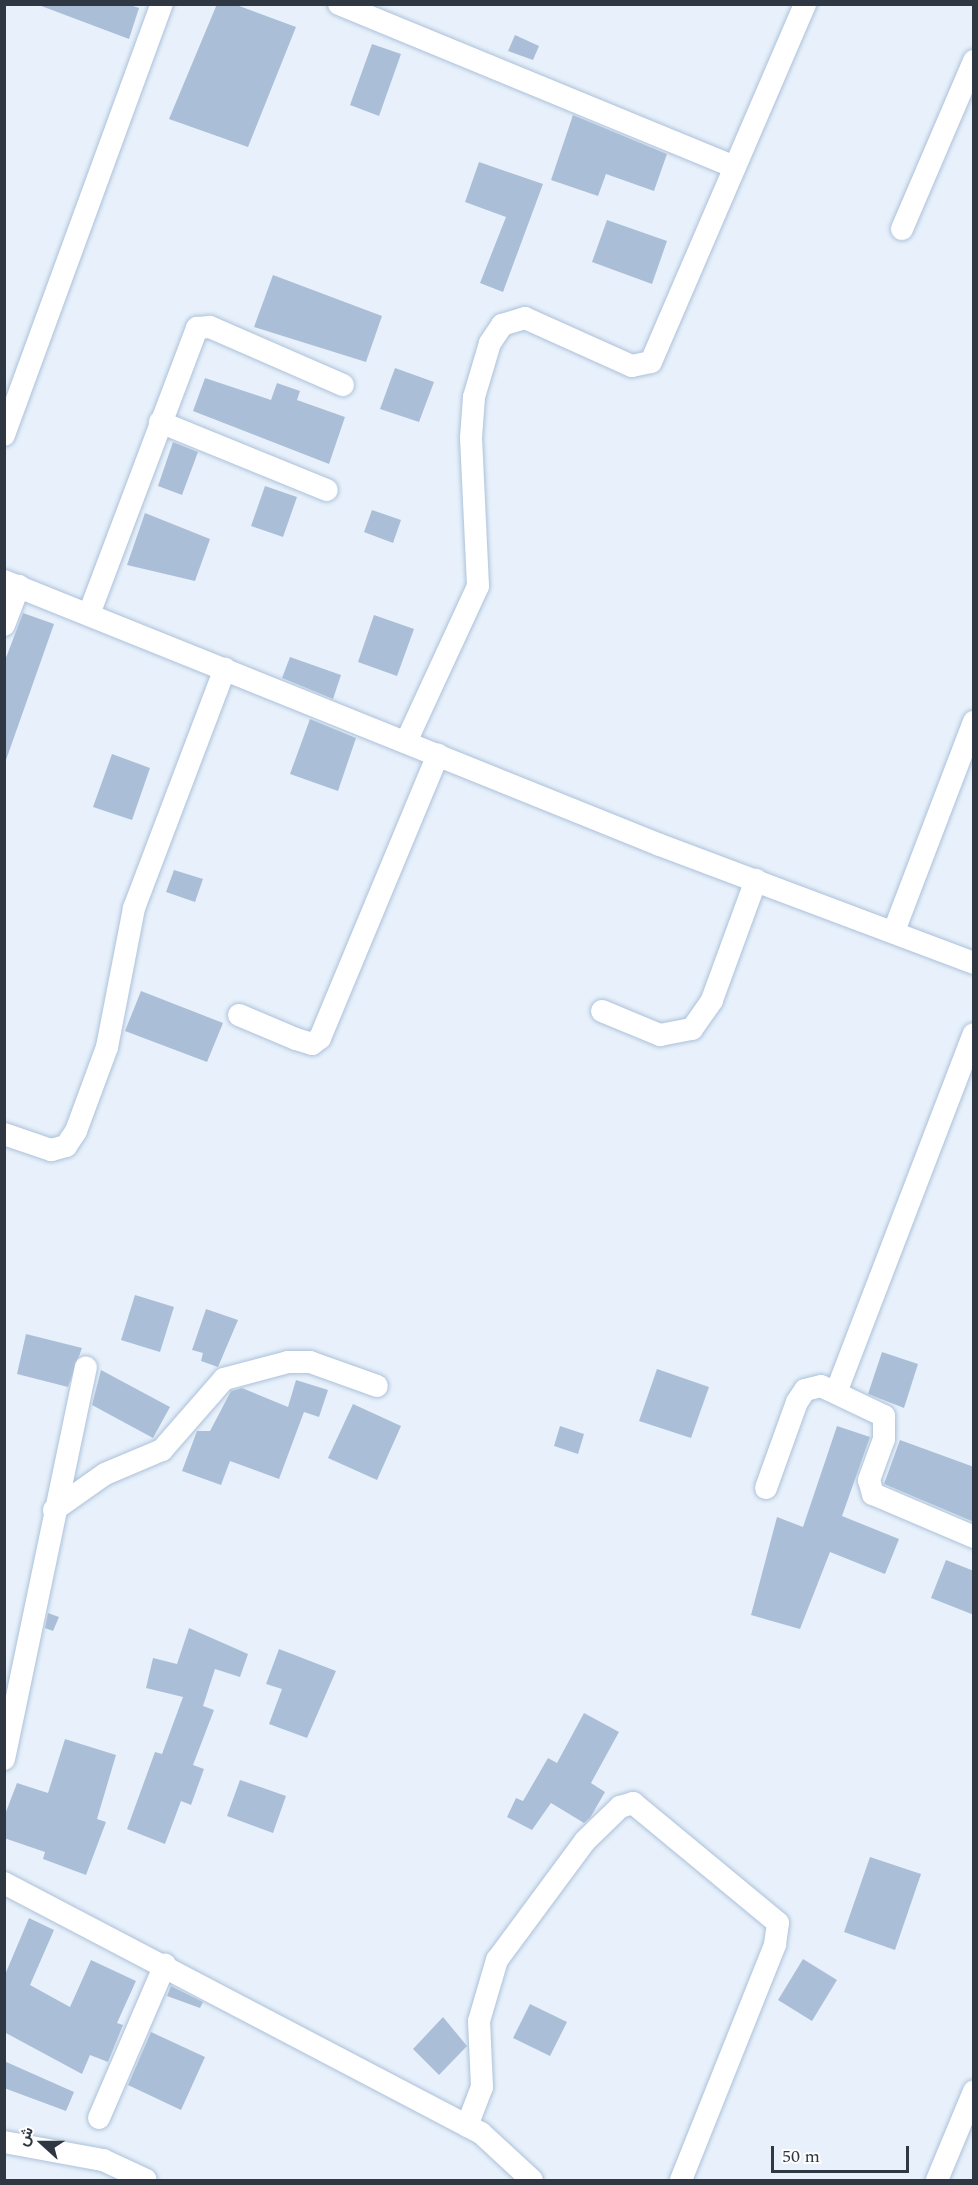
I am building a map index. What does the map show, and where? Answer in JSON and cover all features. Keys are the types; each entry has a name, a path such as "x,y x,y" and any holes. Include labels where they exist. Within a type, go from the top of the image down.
{"street":[{"path":"4,435 162,4"},
{"path":"339,4 735,167"},
{"path":"406,742 478,586 471,438 474,397 490,343 502,325 525,318 632,366 646,367 806,4"},
{"path":"902,230 974,61"},
{"path":"90,614 192,334 202,326 343,385"},
{"path":"160,422 327,490"},
{"path":"4,625 12,583 438,755 974,963"},
{"path":"4,1134 51,1150 66,1146 76,1131 107,1047 134,908 225,669"},
{"path":"894,931 974,722"},
{"path":"239,1015 312,1044 320,1038 438,755"},
{"path":"602,1011 660,1035 692,1029 711,1000 756,880"},
{"path":"837,1390 974,1034"},
{"path":"54,1510 105,1474 162,1450 224,1379 288,1362 310,1362 376,1386"},
{"path":"4,1759 54,1510 86,1367"},
{"path":"766,1488 805,1390 837,1390 884,1416 884,1439 868,1480 873,1494 974,1537"},
{"path":"467,2126 482,2087 478,2021 497,1960 585,1841 620,1807 633,1803 778,1923 775,1945 681,2181"},
{"path":"4,1883 165,1965 467,2126 490,2140 532,2181"},
{"path":"99,2118 165,1965"},
{"path":"938,2181 974,2091"},
{"path":"4,2142 103,2160 146,2181"}],"building":[{"path":"36,4 127,4 139,8 129,39"},
{"path":"217,4 234,4 296,27 248,147 169,119"},
{"path":"515,35 539,46 533,60 508,51"},
{"path":"372,44 401,54 379,116 350,105"},
{"path":"573,115 667,154 654,191 606,174 598,196 551,180"},
{"path":"479,162 543,184 503,292 480,283 506,217 465,202"},
{"path":"607,220 667,241 652,284 592,262"},
{"path":"273,275 382,316 366,362 254,327"},
{"path":"395,368 434,382 419,422 380,409"},
{"path":"205,378 271,400 277,383 300,391 297,400 345,417 329,464 193,411"},
{"path":"173,442 198,452 182,495 158,486"},
{"path":"265,486 297,497 283,537 251,526"},
{"path":"372,510 401,520 393,543 364,532"},
{"path":"145,513 210,539 195,581 127,565"},
{"path":"23,613 54,624 6,760 4,663"},
{"path":"374,615 414,629 397,676 358,662"},
{"path":"290,657 341,675 333,699 282,678"},
{"path":"310,719 356,738 338,791 290,774"},
{"path":"112,754 150,768 132,820 93,807"},
{"path":"174,870 203,879 195,902 166,892"},
{"path":"141,991 223,1023 207,1062 125,1031"},
{"path":"135,1295 174,1307 160,1352 121,1340"},
{"path":"206,1309 238,1320 218,1367 201,1361 203,1353 192,1350"},
{"path":"26,1334 82,1348 68,1387 17,1374"},
{"path":"882,1352 918,1364 904,1408 868,1394"},
{"path":"657,1369 709,1387 691,1438 639,1421"},
{"path":"101,1370 170,1407 153,1438 92,1405"},
{"path":"296,1380 328,1390 319,1417 304,1412 279,1479 230,1461 221,1485 182,1471 197,1431 210,1431 231,1391 242,1388 288,1407"},
{"path":"353,1404 401,1426 377,1480 328,1458"},
{"path":"560,1426 584,1434 578,1454 554,1446"},
{"path":"837,1426 870,1437 842,1516 899,1539 885,1574 830,1552 800,1629 751,1615 777,1517 803,1527"},
{"path":"900,1440 974,1467 974,1522 884,1484"},
{"path":"946,1560 974,1571 974,1615 931,1598"},
{"path":"48,1613 59,1617 53,1631 45,1628"},
{"path":"189,1628 248,1654 240,1677 215,1669 203,1706 214,1710 193,1765 204,1769 191,1805 181,1801 165,1844 127,1829 155,1752 162,1754 183,1697 146,1688 153,1658 177,1664"},
{"path":"279,1649 336,1671 307,1738 269,1724 282,1689 266,1684"},
{"path":"584,1713 619,1732 591,1783 605,1792 590,1818 584,1823 551,1803 532,1830 507,1817 516,1798 523,1801 548,1758 557,1763"},
{"path":"65,1739 116,1755 97,1819 106,1822 86,1875 43,1859 45,1852 4,1838 4,1817 17,1783 48,1793"},
{"path":"240,1780 286,1796 273,1833 227,1816"},
{"path":"870,1857 921,1874 895,1950 844,1932"},
{"path":"29,1918 54,1930 30,1985 70,2007 91,1960 136,1981 117,2023 123,2025 108,2062 90,2055 82,2074 4,2032 4,1977"},
{"path":"803,1959 837,1980 812,2021 778,2000"},
{"path":"171,1986 203,2002 200,2008 167,1996"},
{"path":"530,2004 567,2022 550,2056 513,2038"},
{"path":"443,2017 467,2046 439,2075 413,2049"},
{"path":"151,2032 205,2057 181,2110 128,2085"},
{"path":"4,2061 74,2092 66,2111 4,2088"}]}
